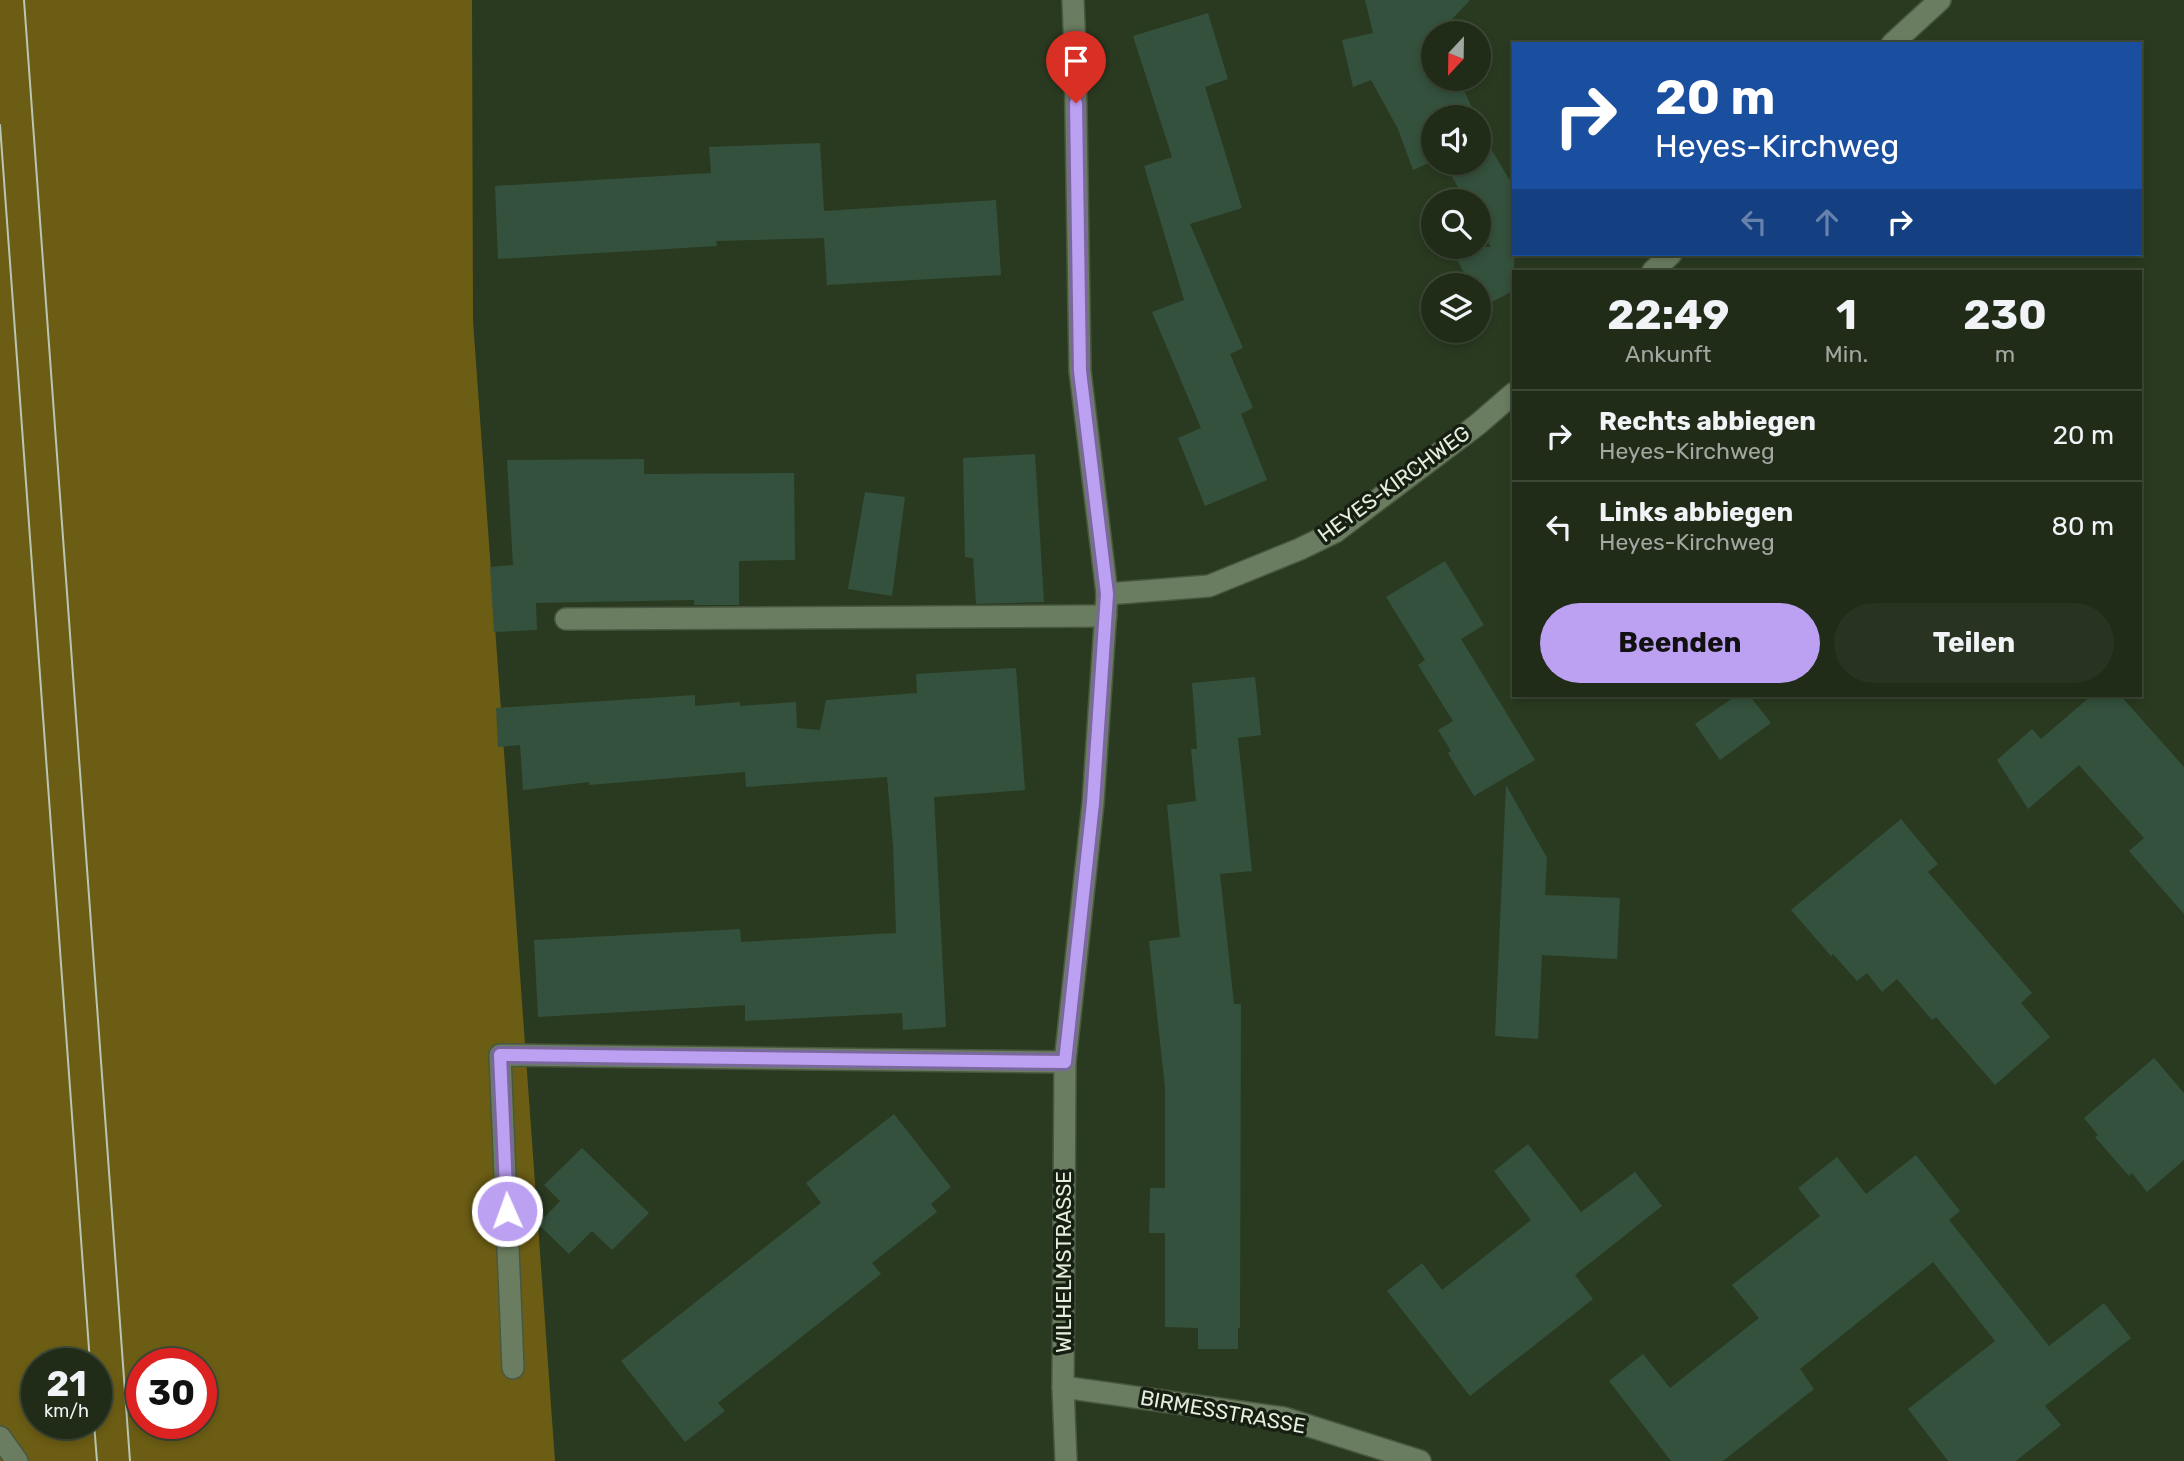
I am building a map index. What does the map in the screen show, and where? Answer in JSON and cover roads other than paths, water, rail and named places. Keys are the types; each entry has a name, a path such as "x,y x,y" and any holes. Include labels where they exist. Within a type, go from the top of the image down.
{"street":[{"path":"513,1368 500,1055 1065,1062 1093,803 1107,594 1080,371 1073,0"},
{"path":"1894,42 1940,0"},
{"path":"1654,270 1669,256"},
{"name":"HEYES-KIRCHWEG","path":"1107,594 1209,586 1312,544 1335,532 1477,425 1512,395"},
{"path":"566,619 1106,616"},
{"name":"WILHELMSTRASSE","path":"1065,1062 1063,1387 1066,1461"},
{"name":"BIRMESSTRASSE","path":"1063,1387 1284,1418 1420,1461"},
{"path":"0,1437 17,1461"}],"tram line":[{"path":"24,0 130,1461"},
{"path":"0,125 89,1348"},
{"path":"95,1439 97,1461"}]}
